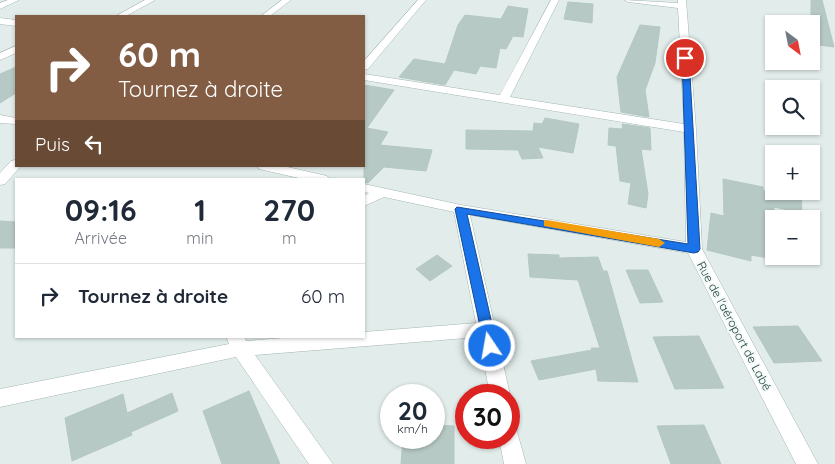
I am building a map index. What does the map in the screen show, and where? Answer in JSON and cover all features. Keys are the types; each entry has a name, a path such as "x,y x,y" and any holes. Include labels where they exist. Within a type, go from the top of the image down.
{"street":[{"path":"0,6 14,0"},
{"path":"122,15 151,0"},
{"path":"266,15 287,0"},
{"path":"365,66 422,0"},
{"path":"502,100 555,0"},
{"path":"628,0 682,3"},
{"name":"Rue de l'aéroport de Labé","path":"682,3 690,129 694,249 807,464"},
{"path":"0,21 15,23"},
{"path":"0,57 15,50"},
{"path":"365,77 690,129"},
{"path":"0,119 15,120"},
{"path":"0,181 15,165"},
{"path":"271,170 316,178"},
{"path":"365,188 461,209 694,249"},
{"path":"365,201 382,192"},
{"path":"461,209 498,384"},
{"path":"365,336 486,329"},
{"path":"0,398 237,343 326,338"},
{"path":"237,343 322,464"},
{"path":"512,449 515,464"}],"building":[{"path":"811,0 822,0 834,47 820,45 820,15 811,15"},
{"path":"568,2 593,4 592,23 564,19"},
{"path":"508,6 528,9 523,37 513,36 506,49 500,48 496,68 480,66 476,74 454,70 445,85 399,77 414,59 445,64 458,25 465,15 501,19"},
{"path":"640,25 660,27 655,63 645,90 649,117 621,112 617,77"},
{"path":"15,67 15,94 0,103 0,74"},
{"path":"365,85 394,90 367,128 388,132 380,145 432,150 426,171 384,167 368,183 365,182"},
{"path":"545,118 579,124 573,153 538,147 543,158 522,159 518,150 466,149 466,130 533,131 534,123 542,124"},
{"path":"622,124 650,128 651,150 641,149 648,194 646,208 628,204 631,183 620,181 616,146 608,145 609,128 623,129"},
{"path":"723,179 763,187 765,200 801,200 802,210 774,207 774,210 765,210 765,257 751,255 751,261 707,250 711,213 724,216"},
{"path":"0,221 15,222 15,248 0,248"},
{"path":"528,254 559,255 559,258 598,257 603,271 607,271 638,382 598,381 596,369 539,380 531,361 592,350 591,348 600,348 578,280 530,277"},
{"path":"437,255 452,266 430,281 416,269"},
{"path":"626,270 648,270 663,302 640,303"},
{"path":"798,326 822,361 774,363 753,327"},
{"path":"699,336 724,388 675,389 653,337"},
{"path":"249,391 280,464 222,464 203,411"},
{"path":"172,393 178,411 131,432 132,435 72,461 65,418 123,394 127,413"},
{"path":"704,425 721,464 671,464 657,426"},
{"path":"445,426 454,426 454,464 401,464 402,449 445,449"}],"slow traffic":[{"path":"547,224 659,243"}],"route":[{"path":"490,346 461,209 694,249 690,129 685,58"}]}
